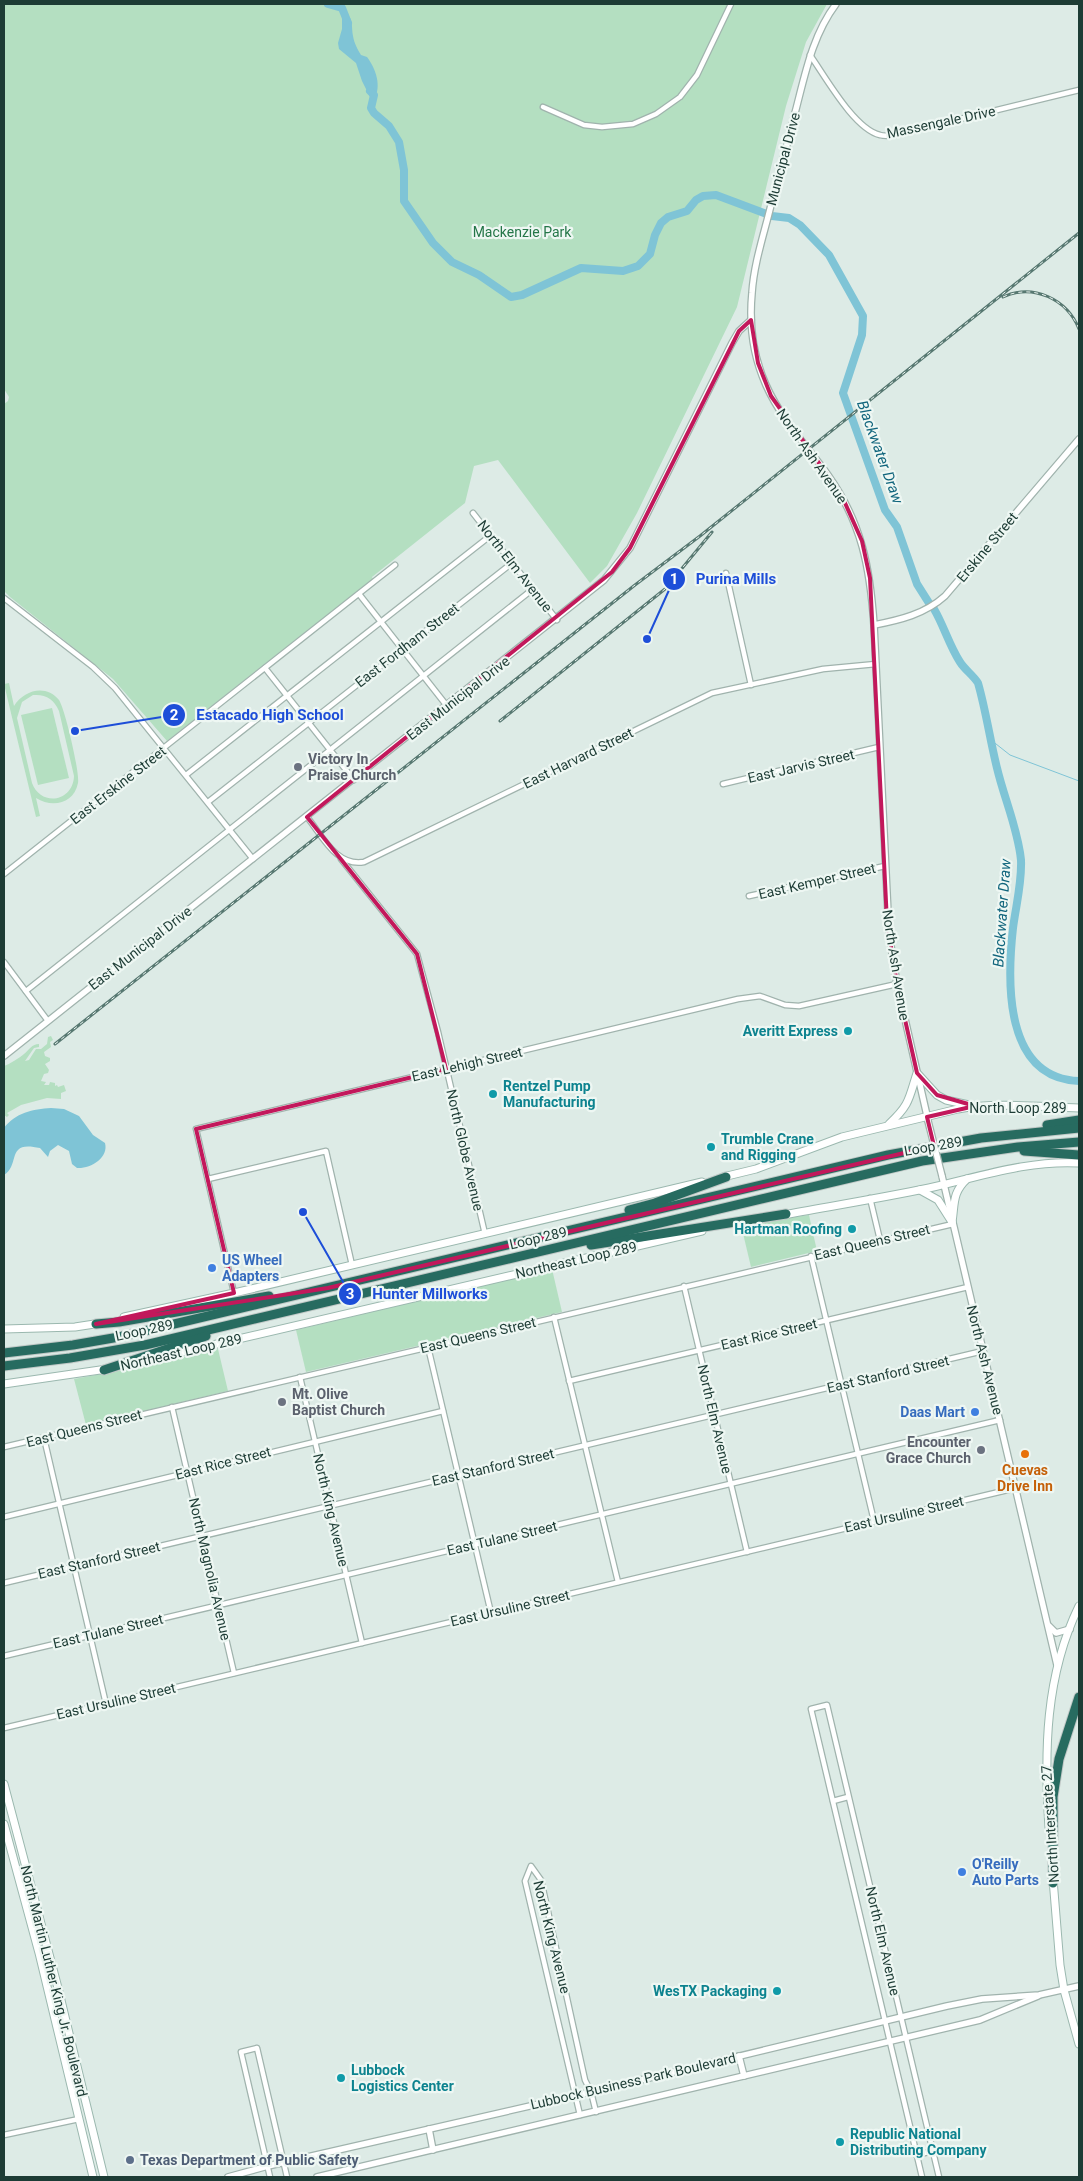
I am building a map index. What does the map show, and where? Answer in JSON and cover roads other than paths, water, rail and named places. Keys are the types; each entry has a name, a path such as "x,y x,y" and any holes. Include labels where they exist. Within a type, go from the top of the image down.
{"highway":[{"path":"981,1138 1009,1131 1079,1120"},
{"name":"Loop 289","path":"4,1353 119,1336 888,1155 981,1138 1079,1128"},
{"name":"Loop 289","path":"4,1366 104,1353 922,1161 1018,1147 1079,1142"},
{"path":"962,1154 1027,1151 1079,1155"},
{"path":"477,1252 527,1236 655,1203 726,1177"},
{"path":"500,1261 786,1214"},
{"path":"96,1324 328,1288"},
{"path":"104,1370 170,1346 336,1300"},
{"path":"1053,1883 1053,1797 1059,1759 1070,1720 1079,1697"}],"main road":[{"path":"888,1126 905,1108 910,1099 917,1073 941,1097 955,1103 975,1106"},
{"name":"North Loop 289","path":"928,1119 975,1106 1079,1108"},
{"path":"4,1329 58,1328 96,1324 234,1293 726,1177 775,1162 842,1137 928,1119"},
{"path":"944,1184 1018,1167 1060,1162 1079,1163"},
{"path":"953,1223 955,1194 957,1189 967,1179"},
{"name":"Northeast Loop 289","path":"4,1384 104,1370 552,1265 786,1214 944,1184"},
{"path":"918,1190 934,1196 953,1223"},
{"name":"North Interstate 27","path":"1079,1606 1058,1667 1051,1698 1046,1756 1053,1883 1060,1965 1064,1990 1079,2044"},
{"name":"North Martin Luther King Jr. Boulevard","path":"4,1784 58,1988 104,2177"},
{"name":"North Martin Luther King Jr. Boulevard","path":"4,1824 48,1990 93,2177"},
{"path":"48,1990 58,1988"}],"street":[{"path":"543,107 584,125 602,128 625,126 648,119 680,97 692,82 704,62 730,4"},
{"name":"Municipal Drive","path":"751,320 752,284 810,55 822,27 836,4"},
{"name":"Massengale Drive","path":"810,55 854,117 864,128 880,135 890,136 1079,90"},
{"name":"East Municipal Drive","path":"4,1056 557,620 604,580 630,548 732,343 739,331 751,320"},
{"name":"North Ash Avenue","path":"751,320 758,363 774,401 787,422 834,483 856,524 862,541 870,578 874,625 878,747 888,928 897,984 1058,1667"},
{"name":"Erskine Street","path":"874,625 899,620 919,613 945,596 1079,438"},
{"name":"North Elm Avenue","path":"473,513 557,620"},
{"path":"186,776 490,536"},
{"name":"East Fordham Street","path":"208,802 512,563"},
{"name":"East Erskine Street","path":"4,874 165,749 395,565"},
{"path":"726,572 751,685"},
{"path":"26,991 533,589"},
{"path":"359,594 447,706"},
{"path":"4,598 105,678 138,714 253,859"},
{"name":"East Harvard Street","path":"339,856 351,862 370,860 704,697 823,669 876,664"},
{"path":"266,668 354,780"},
{"name":"East Jarvis Street","path":"723,784 878,747"},
{"path":"307,817 339,856"},
{"name":"North Globe Avenue","path":"339,856 417,954 485,1234"},
{"name":"East Kemper Street","path":"749,896 885,866"},
{"path":"4,962 48,1021"},
{"name":"East Lehigh Street","path":"208,1179 196,1129 752,996 764,997 785,1005 799,1006 897,984"},
{"path":"234,1293 208,1179 326,1151 352,1265"},
{"path":"870,1198 880,1240"},
{"name":"East Queens Street","path":"4,1447 953,1223"},
{"path":"811,1256 874,1522"},
{"name":"North Elm Avenue","path":"684,1286 747,1552"},
{"name":"East Rice Street","path":"570,1381 968,1286"},
{"path":"554,1317 618,1582"},
{"path":"428,1347 491,1612"},
{"name":"East Stanford Street","path":"4,1583 983,1351"},
{"name":"North King Avenue","path":"300,1377 362,1643"},
{"name":"North Magnolia Avenue","path":"172,1407 234,1673"},
{"name":"East Rice Street","path":"4,1517 443,1411"},
{"name":"East Tulane Street","path":"4,1656 1000,1420"},
{"path":"44,1438 106,1704"},
{"name":"East Ursuline Street","path":"4,1728 1016,1488"},
{"path":"1048,1625 1056,1633 1070,1630"},
{"name":"North Elm Avenue","path":"922,2177 811,1709 827,1705 939,2177"},
{"path":"833,1801 848,1797"},
{"name":"North King Avenue","path":"580,2115 525,1881 531,1866 541,1880 585,2080 591,2092 596,2112"},
{"name":"Lubbock Business Park Boulevard","path":"228,2177 268,2166 576,2096 901,2017 982,1999 1039,1995 1076,1987"},
{"name":"Lubbock Business Park Boulevard","path":"317,2177 993,2016 1039,1995"},
{"path":"270,2177 241,2052 257,2048 287,2177"},
{"path":"740,2056 744,2076"},
{"path":"4,2135 79,2118"},
{"path":"429,2129 434,2150"},
{"path":"916,2155 933,2151"}],"water":[{"path":"346,13 351,21 357,49 361,55 367,57 377,78 378,89 374,100 371,99 362,81 356,63 339,49 338,43 342,29 342,18"},
{"path":"38,1109 64,1109 79,1116 93,1135 105,1143 104,1153 101,1158 87,1167 77,1168 72,1164 69,1151 58,1145 50,1151 48,1157 40,1148 22,1147 15,1154 12,1165 4,1175 4,1128 19,1115"}],"waterway":[{"name":"Blackwater Draw","path":"328,4 342,8 348,23"},
{"name":"Blackwater Draw","path":"370,91 374,95 371,108 389,126 399,142 404,170 404,201 433,243 452,262 479,275 511,297 522,295 581,268 623,271 638,266 650,254 655,235 661,223 668,217 687,211 696,200 703,196 716,195 772,216 789,218 800,225 829,255 863,316 862,335 843,393 885,510 897,527 917,584 929,603"},
{"name":"Blackwater Draw","path":"934,609 956,656 978,683 997,768 1019,848 1021,877 1013,928 1010,974 1011,999 1016,1024 1024,1046 1036,1063 1054,1076 1079,1081"},
{"path":"991,740 1010,755 1079,781"}],"railway":[{"path":"55,1044 635,585 700,536 1079,233"},
{"path":"1003,297 1014,293 1026,292 1048,296 1066,309 1074,318 1079,329"},
{"path":"500,721 665,589 712,532"}],"place":[{"name":"Purina Mills","path":"647,639"},
{"name":"Estacado High School","path":"75,731"},
{"name":"Victory In Praise Church","path":"298,767"},
{"name":"Averitt Express","path":"848,1031"},
{"name":"Rentzel Pump Manufacturing","path":"493,1094"},
{"name":"Trumble Crane and Rigging","path":"711,1147"},
{"name":"Hunter Millworks","path":"303,1212"},
{"name":"Hartman Roofing","path":"852,1229"},
{"name":"US Wheel Adapters","path":"212,1268"},
{"name":"Mt. Olive Baptist Church","path":"282,1402"},
{"name":"Daas Mart","path":"975,1412"},
{"name":"Encounter Grace Church","path":"981,1450"},
{"name":"Cuevas Drive Inn","path":"1025,1454"},
{"name":"O'Reilly Auto Parts","path":"962,1872"},
{"name":"WesTX Packaging","path":"777,1991"},
{"name":"Lubbock Logistics Center","path":"341,2078"},
{"name":"Republic National Distributing Company","path":"840,2142"},
{"name":"Texas Department of Public Safety","path":"130,2160"}],"park label":[{"name":"Mackenzie Park","path":"522,232"}]}
